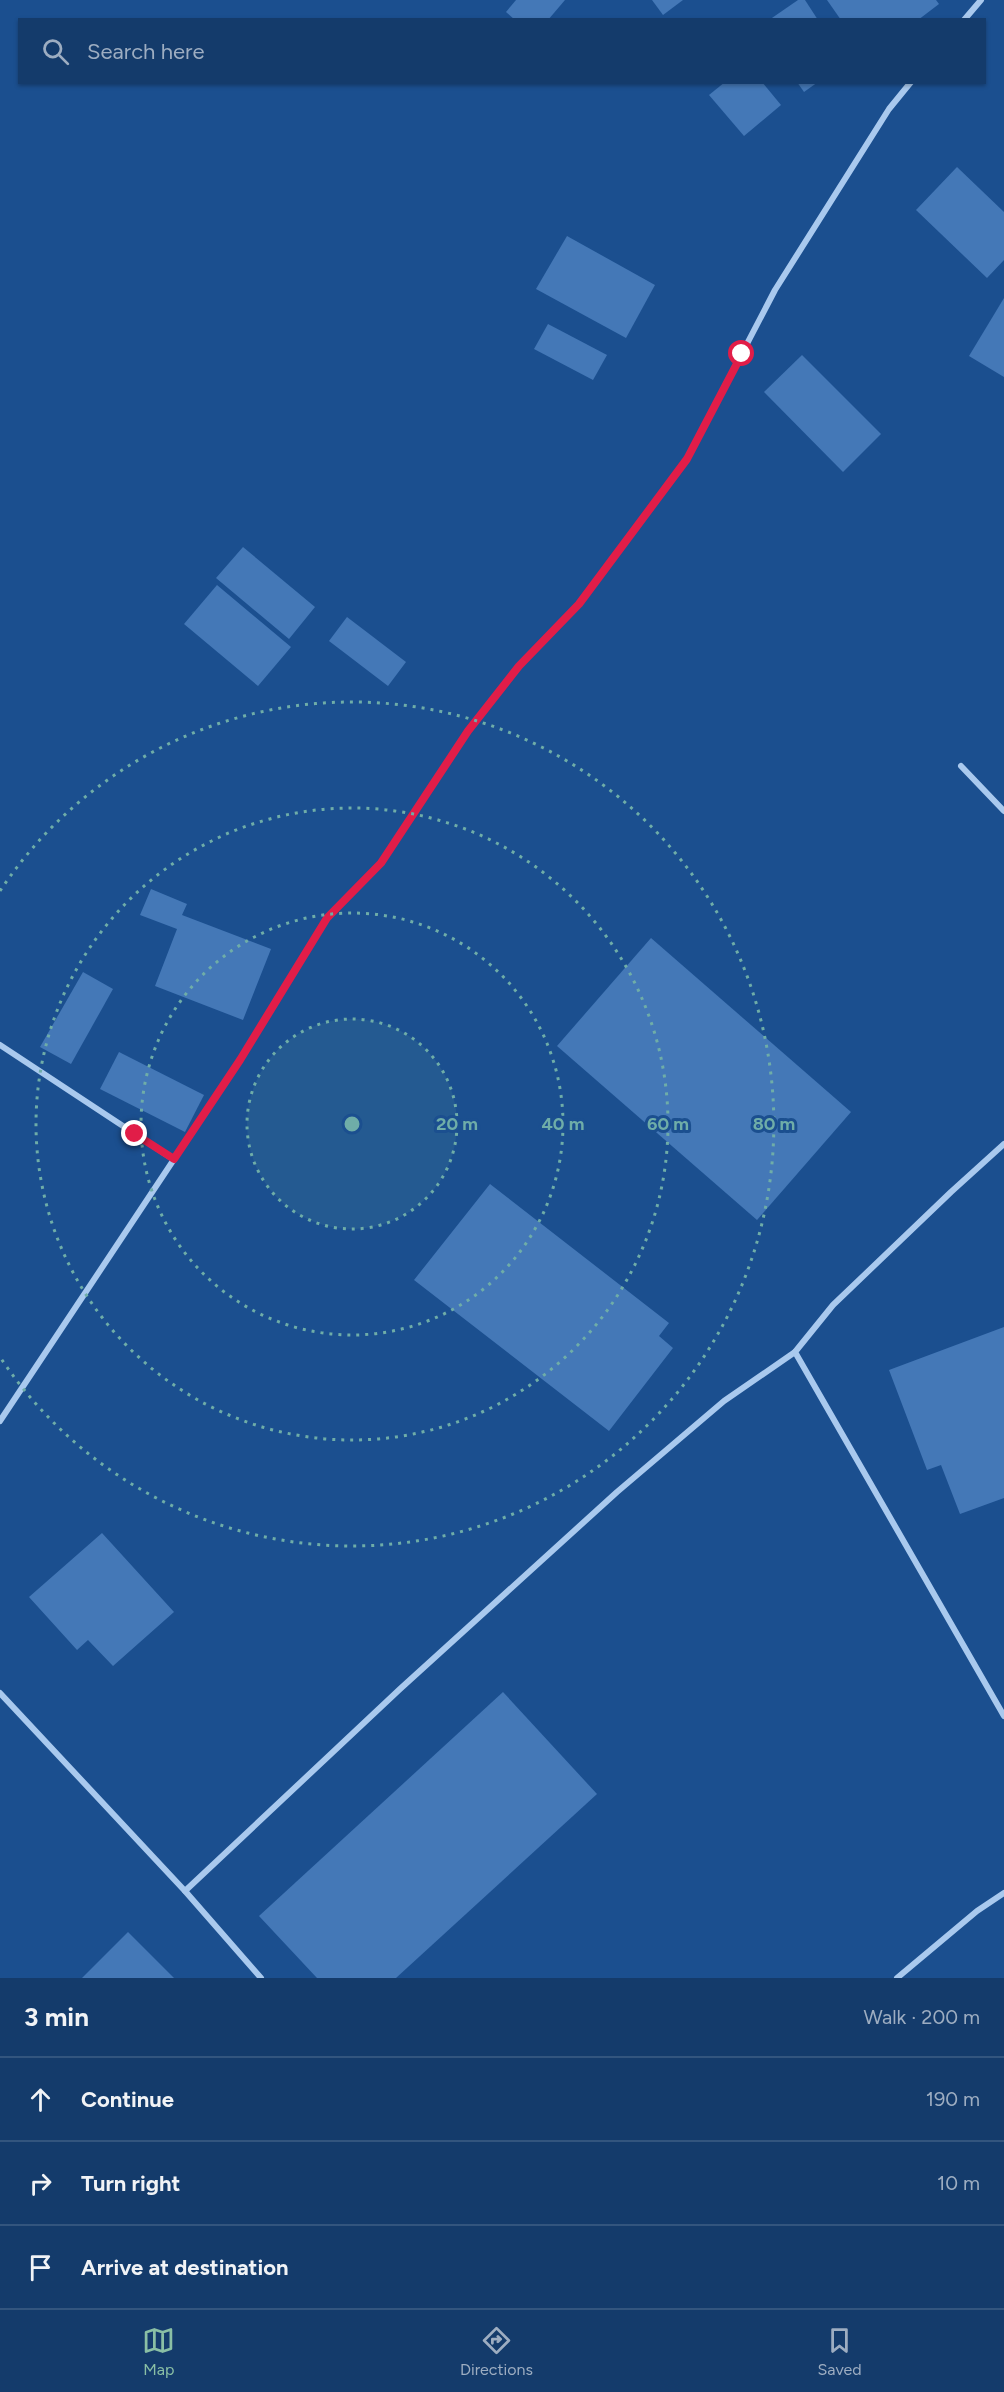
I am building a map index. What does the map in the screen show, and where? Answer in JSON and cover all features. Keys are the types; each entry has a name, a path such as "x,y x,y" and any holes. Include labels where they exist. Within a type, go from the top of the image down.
{"street":[{"path":"966,18 981,0"},
{"path":"0,1421 240,1060 327,918 381,863 468,731 519,666 579,604 687,459 775,290 889,109 909,84"},
{"path":"961,766 1004,811"},
{"path":"0,1045 174,1159"},
{"path":"185,1891 400,1689 617,1492 724,1401 795,1352 833,1305 1004,1144"},
{"path":"795,1352 1004,1716"},
{"path":"0,1693 185,1891 261,1978"},
{"path":"897,1978 977,1911 1004,1893"}],"building":[{"path":"516,0 565,0 550,18 513,18 506,12"},
{"path":"652,0 683,0 663,15"},
{"path":"798,0 805,0 817,18 772,18"},
{"path":"827,0 936,0 939,4 921,18 840,18"},
{"path":"723,84 764,84 781,105 744,136 709,95"},
{"path":"798,84 815,84 804,92"},
{"path":"957,167 1004,212 1004,260 987,278 916,210"},
{"path":"567,236 655,285 626,338 536,289"},
{"path":"1004,298 1004,377 969,356"},
{"path":"548,324 607,355 593,380 534,349"},
{"path":"802,355 881,434 843,472 764,392"},
{"path":"243,547 315,607 289,639 216,578"},
{"path":"217,585 291,647 258,686 184,624"},
{"path":"347,617 406,662 388,686 329,641"},
{"path":"151,889 187,904 182,915 271,949 243,1020 155,986 177,929 140,915"},
{"path":"651,938 851,1112 757,1220 557,1046"},
{"path":"83,972 113,989 71,1064 40,1047"},
{"path":"119,1052 204,1095 185,1132 100,1089"},
{"path":"490,1184 669,1323 659,1336 673,1348 609,1431 414,1280"},
{"path":"1004,1327 1004,1498 960,1514 941,1465 927,1470 889,1370"},
{"path":"102,1533 174,1612 113,1666 88,1640 77,1650 29,1597"},
{"path":"503,1692 597,1794 396,1978 317,1978 259,1916"},
{"path":"128,1932 174,1978 82,1978"}],"route":[{"path":"135,1134 174,1159 240,1060 327,918 381,863 468,731 519,666 579,604 687,459 742,354"}]}
